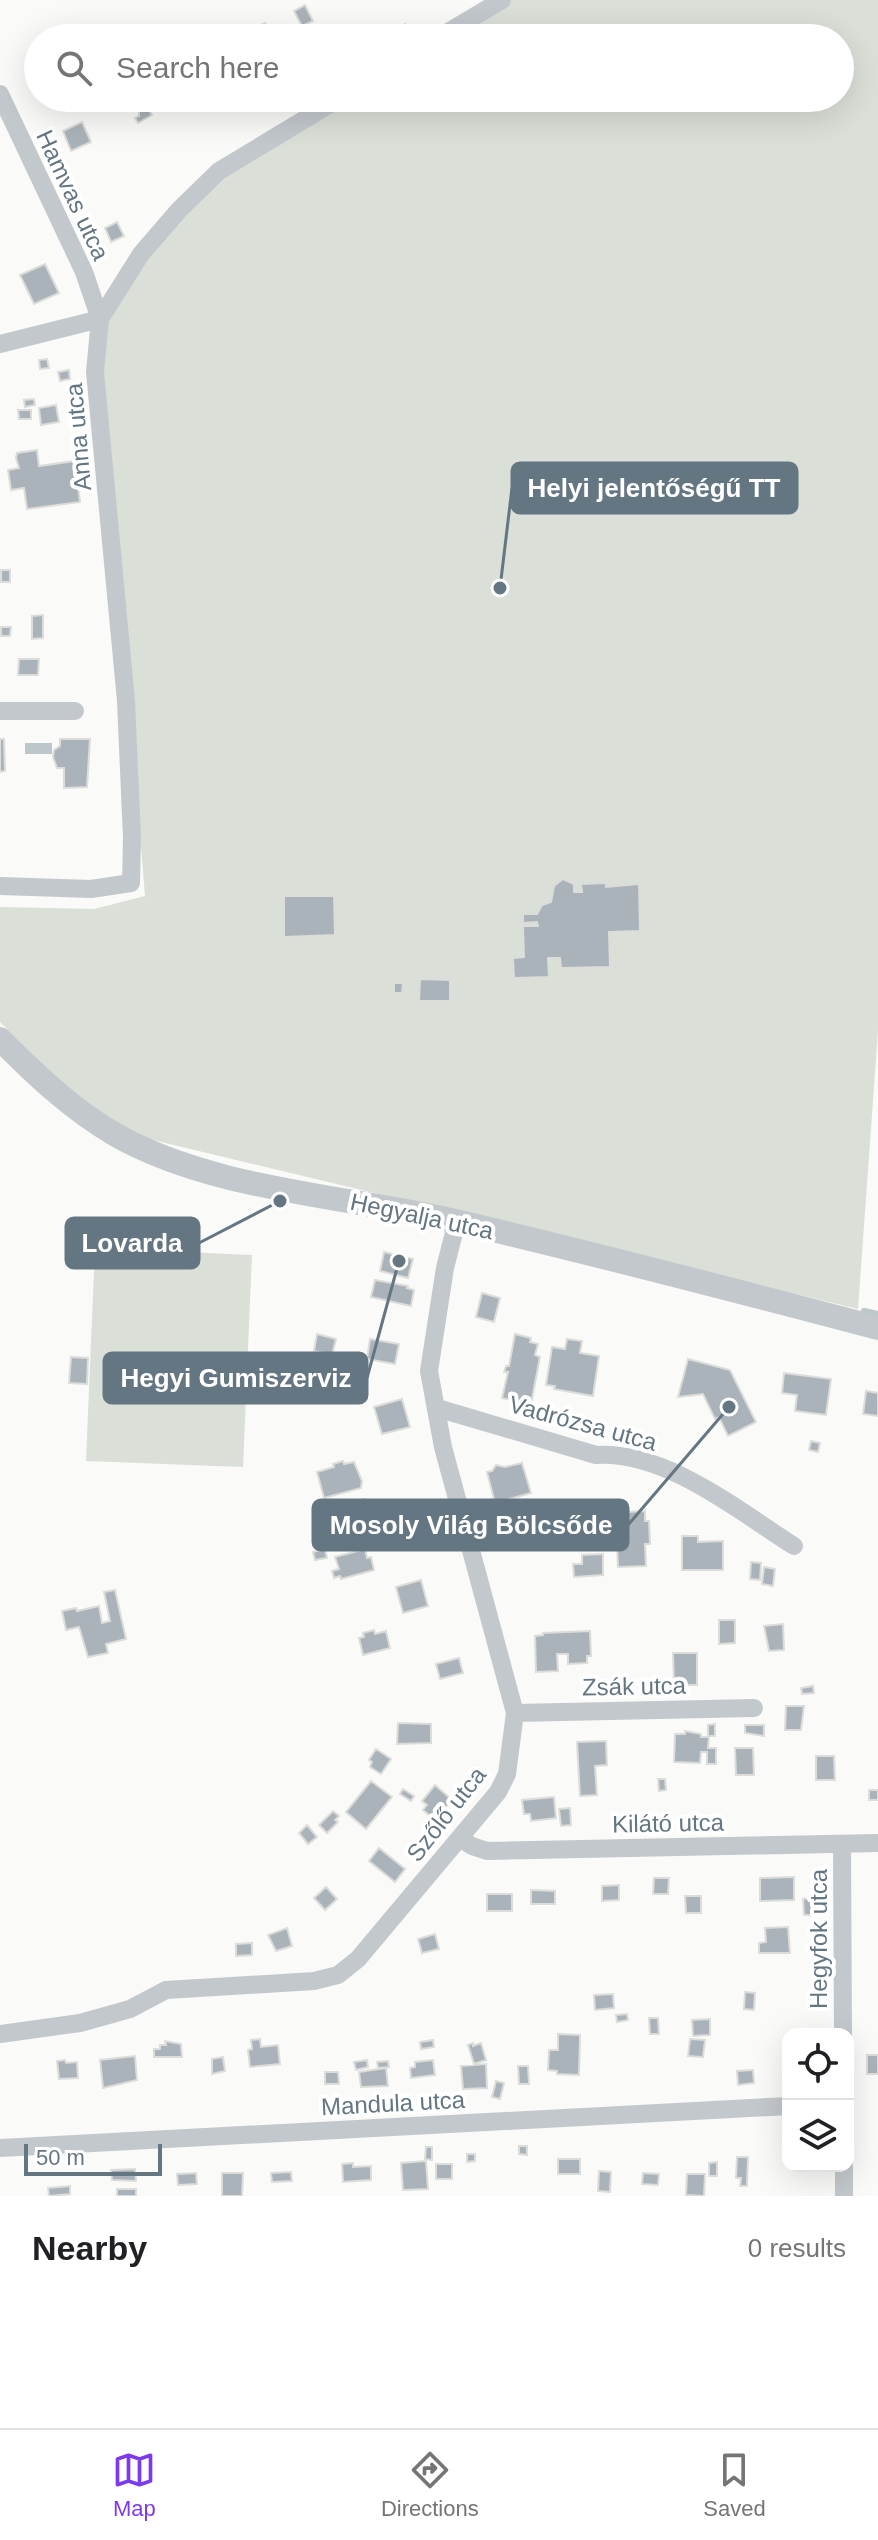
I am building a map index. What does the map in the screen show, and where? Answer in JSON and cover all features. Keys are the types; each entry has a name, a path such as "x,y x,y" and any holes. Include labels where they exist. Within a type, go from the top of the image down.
{"street":[{"path":"462,24 502,0"},
{"name":"Hamvas utca","path":"0,94 84,272 100,319"},
{"name":"Anna utca","path":"0,886 91,889 131,883 126,701 95,372 100,319 141,254 179,210 219,171 317,112"},
{"path":"0,344 100,319"},
{"path":"0,711 75,711"},
{"name":"Hegyalja utca","path":"0,1039 46,1086 82,1113 118,1136 156,1154 236,1180 457,1221 878,1328"},
{"name":"Szőlő utca","path":"0,2034 80,2023 130,2009 166,1990 314,1981 338,1975 358,1959 498,1792 507,1774 515,1713 443,1447 429,1371 445,1268 457,1221"},
{"name":"Vadrózsa utca","path":"437,1408 596,1455 614,1454 681,1474 794,1546"},
{"name":"Zsák utca","path":"515,1713 754,1708"},
{"name":"Kilátó utca","path":"461,1839 487,1851 878,1843"},
{"name":"Hegyfok utca","path":"842,1844 843,2028"},
{"name":"Mandula utca","path":"0,2148 782,2106"},
{"path":"844,2172 844,2196"}],"shaded area":[{"path":"502,0 878,0 878,1031 858,1309 132,1135 60,1082 0,1022 0,907 94,909 145,896 132,734 126,701 100,319 219,171 317,112 854,112 854,24 462,24"},
{"path":"25,743 52,743 52,754 25,754"},
{"path":"95,1248 252,1255 243,1467 86,1461"}],"building":[{"path":"305,5 313,21 301,24 294,11"},
{"path":"139,112 150,112 152,115 138,123 135,118"},
{"path":"82,122 91,142 71,151 63,131"},
{"path":"117,222 124,236 111,242 105,228"},
{"path":"45,264 59,293 34,304 20,275"},
{"path":"47,359 49,368 40,369 39,360"},
{"path":"69,370 70,379 60,381 58,372"},
{"path":"34,399 35,405 25,407 24,400"},
{"path":"56,405 59,422 41,425 39,408"},
{"path":"18,410 31,410 31,419 19,419"},
{"path":"37,450 39,466 75,461 80,502 27,509 24,488 11,490 8,470 19,468 17,453"},
{"path":"1,570 10,570 10,582 1,582"},
{"path":"43,615 43,638 32,639 32,616"},
{"path":"1,627 11,627 10,636 1,636"},
{"path":"19,659 39,659 38,675 18,675"},
{"path":"0,739 4,739 5,771 0,772"},
{"path":"60,739 90,739 87,787 64,788 64,768 57,768 53,757 54,750 60,746"},
{"path":"563,879 574,884 574,892 582,892 581,884 606,883 606,887 639,884 640,931 609,932 610,967 561,968 560,958 548,958 549,977 514,978 513,958 524,957 523,926 538,926 537,922 523,923 523,914 537,914 542,905 551,902 554,886"},
{"path":"284,896 334,896 335,935 284,937"},
{"path":"420,979 450,980 450,1001 419,1001"},
{"path":"394,983 403,983 402,993 394,993"},
{"path":"384,1252 413,1259 408,1278 380,1271"},
{"path":"375,1280 414,1290 411,1306 371,1297"},
{"path":"482,1293 500,1298 494,1322 476,1317"},
{"path":"317,1334 336,1339 332,1355 314,1351"},
{"path":"515,1334 531,1338 530,1342 538,1344 535,1355 540,1357 531,1404 502,1398 508,1372 504,1372 509,1366"},
{"path":"370,1339 399,1344 395,1364 367,1359"},
{"path":"567,1339 582,1341 580,1353 599,1356 593,1396 546,1385 552,1347 565,1349"},
{"path":"71,1357 88,1358 87,1384 69,1383"},
{"path":"688,1359 730,1370 756,1422 728,1436 719,1417 715,1419 703,1394 678,1397"},
{"path":"784,1373 831,1379 826,1415 795,1411 797,1395 782,1393"},
{"path":"866,1391 878,1393 878,1416 863,1414"},
{"path":"402,1399 410,1427 382,1434 374,1407"},
{"path":"811,1441 820,1443 818,1452 809,1450"},
{"path":"343,1461 344,1464 354,1462 362,1481 361,1488 324,1498 317,1472"},
{"path":"522,1463 531,1493 495,1503 487,1472 496,1465 505,1467"},
{"path":"365,1499 369,1516 364,1518 368,1532 341,1539 335,1516 345,1513 343,1505"},
{"path":"645,1511 645,1521 649,1521 650,1544 645,1544 646,1566 618,1567 617,1545 628,1545 627,1512"},
{"path":"682,1536 698,1536 698,1542 723,1541 723,1570 682,1570"},
{"path":"325,1549 327,1558 315,1560 313,1552"},
{"path":"365,1549 374,1570 334,1578 332,1571 339,1569 335,1557"},
{"path":"603,1554 603,1575 574,1577 573,1564 582,1564 582,1555"},
{"path":"751,1562 761,1563 760,1580 750,1579"},
{"path":"764,1567 775,1569 773,1586 762,1584"},
{"path":"421,1580 428,1606 403,1613 396,1587"},
{"path":"115,1590 126,1639 106,1644 108,1653 88,1657 79,1627 66,1630 62,1611 99,1606 102,1623 110,1621 104,1592"},
{"path":"719,1620 735,1620 735,1643 719,1644"},
{"path":"783,1624 784,1650 769,1651 764,1626"},
{"path":"374,1630 375,1634 386,1631 390,1648 363,1655 359,1638 364,1637 363,1633"},
{"path":"590,1631 591,1656 587,1656 587,1663 568,1664 568,1654 557,1654 558,1671 536,1672 535,1636"},
{"path":"673,1653 697,1653 697,1685 674,1685"},
{"path":"459,1658 463,1673 440,1679 436,1664"},
{"path":"813,1686 814,1693 802,1694 801,1688"},
{"path":"786,1706 804,1706 801,1730 785,1730"},
{"path":"398,1723 431,1724 431,1743 397,1744"},
{"path":"715,1724 715,1736 708,1736 708,1725"},
{"path":"745,1725 764,1725 764,1736 745,1733"},
{"path":"685,1731 709,1737 708,1748 716,1748 716,1764 707,1764 707,1752 701,1752 700,1763 674,1762 675,1734 685,1734"},
{"path":"606,1741 607,1765 595,1766 597,1795 580,1796 577,1742"},
{"path":"735,1748 753,1748 754,1775 736,1775"},
{"path":"376,1749 391,1759 381,1774 370,1767 372,1762 369,1760"},
{"path":"816,1756 834,1756 835,1780 816,1780"},
{"path":"658,1779 665,1779 666,1790 659,1791"},
{"path":"371,1781 392,1797 366,1829 346,1812"},
{"path":"435,1785 452,1800 435,1820 423,1810 427,1805 422,1801"},
{"path":"403,1789 414,1796 411,1801 400,1794"},
{"path":"869,1790 878,1790 878,1800 869,1800"},
{"path":"554,1797 556,1818 531,1821 530,1814 524,1814 522,1800"},
{"path":"570,1808 571,1825 561,1826 559,1809"},
{"path":"333,1811 339,1816 335,1820 338,1822 327,1833 319,1825"},
{"path":"307,1825 317,1837 308,1844 299,1833"},
{"path":"379,1848 405,1869 395,1882 369,1861"},
{"path":"794,1877 794,1900 760,1901 760,1878"},
{"path":"654,1878 669,1878 668,1894 653,1894"},
{"path":"619,1885 619,1900 602,1901 602,1886"},
{"path":"326,1887 337,1899 325,1910 314,1898"},
{"path":"531,1890 555,1891 555,1904 531,1904"},
{"path":"487,1894 512,1894 512,1911 487,1911"},
{"path":"685,1896 701,1896 701,1913 686,1913"},
{"path":"819,1898 819,1915 804,1915 803,1899"},
{"path":"788,1927 790,1953 759,1953 759,1943 766,1942 765,1928"},
{"path":"287,1928 292,1946 276,1951 268,1935"},
{"path":"435,1934 439,1949 422,1953 418,1939"},
{"path":"252,1943 252,1955 236,1956 236,1944"},
{"path":"745,1992 755,1993 754,2010 744,2009"},
{"path":"613,1994 614,2008 595,2010 594,1995"},
{"path":"627,2014 628,2020 617,2022 616,2015"},
{"path":"649,2018 658,2018 659,2034 650,2034"},
{"path":"710,2019 710,2035 693,2036 692,2020"},
{"path":"558,2034 580,2035 579,2075 557,2074 557,2071 548,2070 549,2050 558,2050"},
{"path":"260,2039 261,2047 278,2045 280,2064 250,2067 248,2050 252,2049 251,2040"},
{"path":"690,2039 705,2040 703,2057 688,2056"},
{"path":"433,2040 434,2047 421,2049 420,2042"},
{"path":"165,2041 181,2044 182,2057 154,2057 154,2049 166,2045"},
{"path":"473,2043 473,2046 481,2043 486,2060 474,2064 468,2045"},
{"path":"867,2055 878,2055 878,2074 867,2074"},
{"path":"135,2056 137,2080 103,2088 100,2060"},
{"path":"223,2057 225,2071 212,2074 212,2059"},
{"path":"65,2060 66,2063 77,2062 78,2078 59,2079 57,2061"},
{"path":"367,2060 368,2067 356,2070 354,2062"},
{"path":"433,2060 435,2075 411,2078 410,2068 415,2067 415,2062"},
{"path":"388,2061 389,2067 378,2068 377,2062"},
{"path":"486,2064 487,2088 463,2089 461,2066"},
{"path":"518,2066 528,2066 529,2084 519,2084"},
{"path":"386,2068 388,2086 361,2087 359,2072"},
{"path":"753,2070 754,2083 738,2085 737,2071"},
{"path":"325,2072 338,2072 339,2084 325,2084"},
{"path":"496,2081 504,2083 500,2099 492,2097"},
{"path":"519,2146 527,2146 527,2155 519,2154"},
{"path":"426,2147 432,2147 432,2160 425,2159"},
{"path":"467,2154 475,2154 475,2161 467,2162"},
{"path":"737,2157 748,2157 747,2186 740,2186 741,2178 736,2178"},
{"path":"558,2159 580,2159 580,2174 558,2174"},
{"path":"426,2161 428,2189 403,2190 401,2163"},
{"path":"717,2162 717,2176 709,2176 709,2163"},
{"path":"353,2163 353,2167 371,2166 371,2180 343,2182 342,2164"},
{"path":"436,2164 452,2164 452,2179 436,2179"},
{"path":"135,2169 136,2181 112,2180 111,2170"},
{"path":"599,2171 611,2172 610,2192 598,2191"},
{"path":"291,2172 292,2181 272,2182 271,2173"},
{"path":"196,2173 197,2184 178,2185 177,2174"},
{"path":"222,2173 243,2173 242,2196 222,2196"},
{"path":"643,2173 659,2174 658,2185 642,2184"},
{"path":"687,2174 705,2174 704,2196 686,2195"},
{"path":"70,2186 70,2194 49,2196 48,2188"},
{"path":"117,2189 136,2189 136,2196 117,2196"}],"waterway":[{"path":"864,1311 878,1314"}],"place":[{"name":"Helyi jelentőségű TT","path":"500,588"},
{"name":"Lovarda","path":"280,1201"},
{"name":"Hegyi Gumiszerviz","path":"399,1261"},
{"name":"Mosoly Világ Bölcsőde","path":"729,1407"}]}
